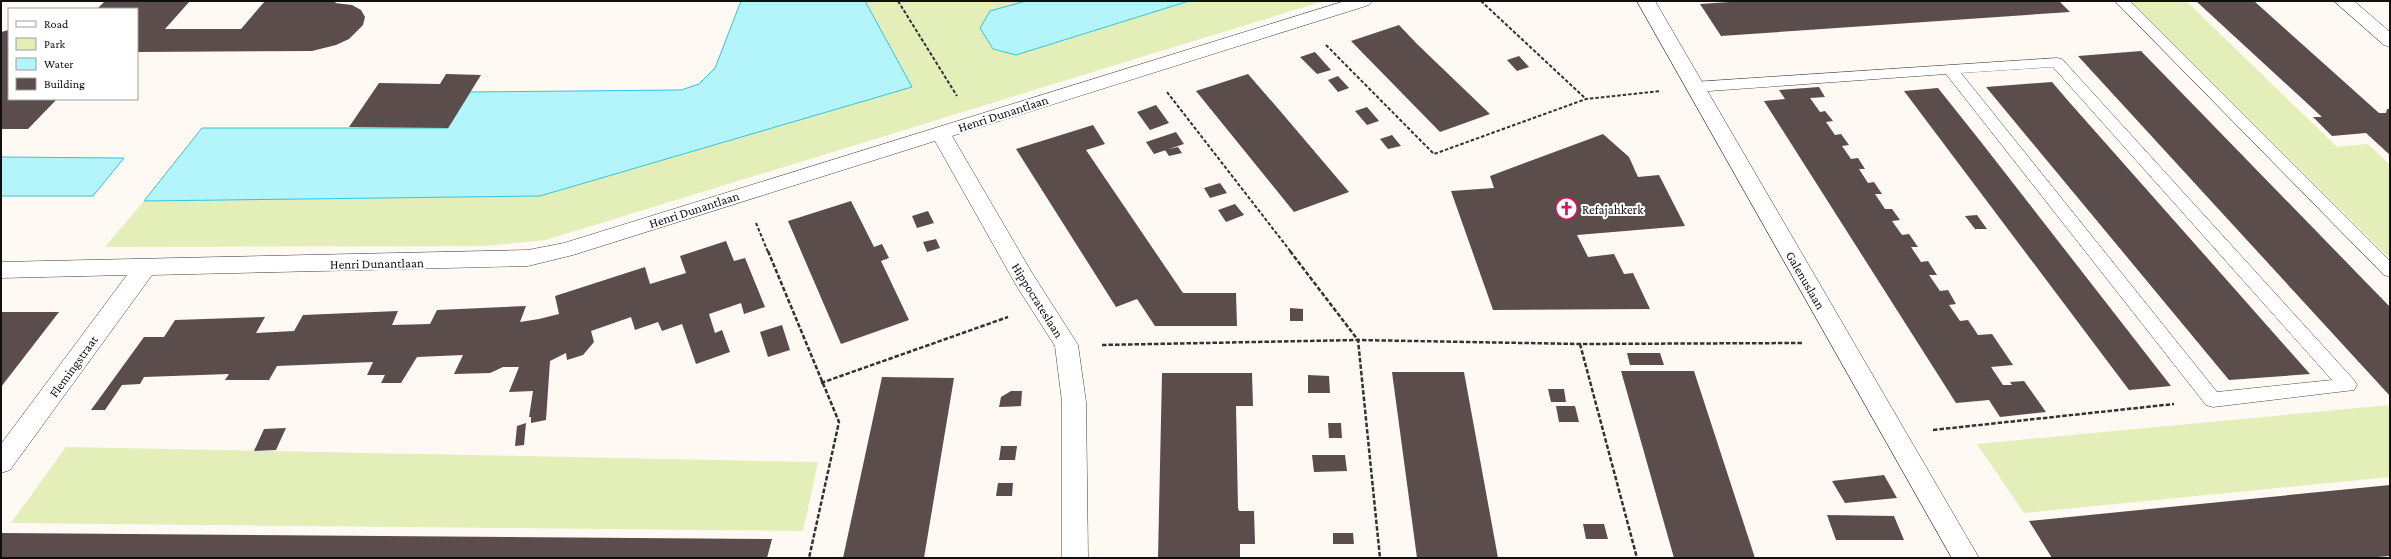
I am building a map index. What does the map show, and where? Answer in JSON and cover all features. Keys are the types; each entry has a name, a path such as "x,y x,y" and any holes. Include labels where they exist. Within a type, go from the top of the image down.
{"street":[{"name":"Henri Dunantlaan","path":"1,270 144,269 528,258 566,250 744,193 1362,1"},
{"name":"Galenuslaan","path":"1646,1 1966,558"},
{"path":"2343,1 2390,41"},
{"name":"Hippocrateslaan","path":"940,133 1066,345 1074,402 1075,558"},
{"name":"Flemingstraat","path":"1,464 144,269"}],"lane":[{"path":"2122,1 2390,271"},
{"path":"1695,87 1950,69 2057,62 2348,385 2213,400 1950,69"}],"path":[{"path":"898,1 972,123"},
{"path":"1481,1 1586,99"},
{"path":"1301,19 1434,154 1586,99 1695,87"},
{"path":"1148,67 1358,340 1380,558"},
{"path":"744,193 822,383 840,422 809,558"},
{"path":"822,383 1042,306"},
{"path":"1066,345 1358,340 1580,344 1842,342"},
{"path":"1580,344 1637,558"},
{"path":"1895,435 2213,400"}],"green space":[{"path":"865,1 1026,1 990,11 1016,55 1189,1 1324,1 546,240 485,246 105,247 144,201 540,196 912,87"},
{"path":"2130,1 2186,1 2337,147 2368,144 2390,165 2390,259"},
{"path":"2390,405 2390,477 2024,513 1977,444"},
{"path":"66,447 818,462 803,531 11,523"}],"water":[{"path":"741,1 865,1 912,87 540,196 144,201 202,128 448,128 470,92 681,90 699,84 715,68"},
{"path":"1026,1 1189,1 1016,55 993,49 980,28 990,11"},
{"path":"1,157 124,158 93,196 1,196"}],"building":[{"path":"105,1 190,1 165,29 241,29 265,1 337,1 335,3 352,5 361,10 365,17 363,25 349,39 336,45 312,51 138,52 138,8 98,8"},
{"path":"1744,1 2059,1 2070,12 1721,36 1700,4"},
{"path":"2196,1 2254,1 2379,113 2386,113 2387,109 2390,109 2390,155 2366,133 2332,136 2313,117 2322,117"},
{"path":"1399,25 1490,114 1440,132 1351,41"},
{"path":"8,30 8,100 56,100 28,129 1,129 1,32"},
{"path":"2141,51 2390,307 2390,396 2078,56"},
{"path":"1315,52 1331,70 1317,74 1300,57"},
{"path":"1519,56 1529,67 1517,71 1507,60"},
{"path":"446,74 481,75 448,128 349,127 379,83 440,84"},
{"path":"1248,74 1349,192 1294,212 1196,91"},
{"path":"1338,76 1349,88 1338,92 1328,80"},
{"path":"2052,82 2310,374 2229,380 1986,87"},
{"path":"1819,87 1825,97 1810,98 1820,112 1825,111 1833,121 1826,122 1835,135 1841,134 1849,145 1842,146 1851,159 1858,158 1865,169 1859,169 1868,183 1874,182 1882,194 1875,194 1885,209 1892,209 1900,220 1892,221 1902,235 1909,234 1918,247 1911,247 1921,262 1928,261 1937,275 1929,275 1940,291 1948,290 1956,304 1949,305 1960,321 1968,320 1978,335 1992,334 2013,365 1991,367 2003,385 2012,385 2010,382 2024,381 2046,412 2000,417 1989,400 1956,403 1764,101 1785,99 1779,90"},
{"path":"1938,88 2171,386 2129,390 1904,91"},
{"path":"1156,105 1169,123 1150,130 1137,112"},
{"path":"1367,107 1379,121 1367,125 1355,111"},
{"path":"1093,125 1105,144 1086,150 1183,293 1236,293 1237,326 1155,326 1137,299 1116,307 1016,149"},
{"path":"1176,132 1184,144 1154,154 1146,142"},
{"name":"Refajahkerk","path":"1603,134 1629,157 1638,177 1659,175 1685,226 1577,235 1588,257 1614,254 1624,274 1633,273 1650,309 1493,310 1451,191 1494,188 1490,176"},
{"path":"1392,135 1401,146 1388,149 1380,139"},
{"path":"1178,147 1182,153 1169,156 1165,150"},
{"path":"1220,183 1227,193 1210,198 1204,188"},
{"path":"851,201 874,247 882,244 889,258 881,261 909,320 841,344 788,221"},
{"path":"1235,204 1244,215 1226,222 1218,210"},
{"path":"928,211 934,223 917,228 912,216"},
{"path":"1977,215 1987,229 1975,229 1965,216"},
{"path":"936,239 940,248 927,252 923,242"},
{"path":"726,241 734,261 745,258 765,307 744,314 741,303 709,314 715,333 722,330 730,352 696,364 682,324 662,331 658,322 635,330 631,317 591,331 594,342 583,355 567,360 566,353 550,361 546,420 531,423 531,417 529,417 533,391 509,392 519,367 503,367 490,373 454,374 463,355 417,357 401,383 381,383 385,375 367,375 373,362 277,366 269,380 225,380 229,374 144,377 140,384 122,385 105,410 91,410 144,337 164,337 175,320 265,317 256,333 294,331 303,315 398,311 392,325 430,324 437,310 526,306 520,322 559,314 555,296 645,267 650,284 686,273 680,256"},
{"path":"1290,308 1303,309 1303,321 1290,321"},
{"path":"1,312 59,312 1,387"},
{"path":"782,325 790,350 768,357 760,332"},
{"path":"1627,353 1660,353 1664,365 1630,365"},
{"path":"1621,371 1694,371 1755,558 1674,558"},
{"path":"1392,372 1464,372 1498,558 1417,558"},
{"path":"1162,373 1252,373 1253,406 1236,406 1238,508 1239,511 1254,511 1255,544 1240,544 1240,558 1158,558"},
{"path":"1308,375 1329,376 1330,393 1308,393"},
{"path":"882,377 954,378 924,558 843,558"},
{"path":"1548,389 1564,389 1566,402 1551,402"},
{"path":"1011,391 1022,391 1021,406 999,407 1001,397"},
{"path":"1556,406 1575,406 1579,422 1559,422"},
{"path":"526,423 524,445 515,446 517,426"},
{"path":"1328,423 1341,423 1342,438 1329,438"},
{"path":"286,428 276,450 254,451 264,429"},
{"path":"1001,446 1017,446 1015,460 999,460"},
{"path":"1312,455 1345,455 1347,471 1314,472"},
{"path":"1884,475 1897,498 1845,503 1832,481"},
{"path":"998,483 1013,483 1012,496 996,496"},
{"path":"2390,485 2390,556 2366,558 2052,558 2029,521"},
{"path":"1827,515 1894,516 1904,540 1836,540"},
{"path":"1583,524 1604,524 1608,539 1586,539"},
{"path":"2,533 772,539 767,558 1,558"},
{"path":"1333,533 1353,533 1354,544 1333,544"}],"place":[{"name":"Refajahkerk","path":"1567,209"}]}
